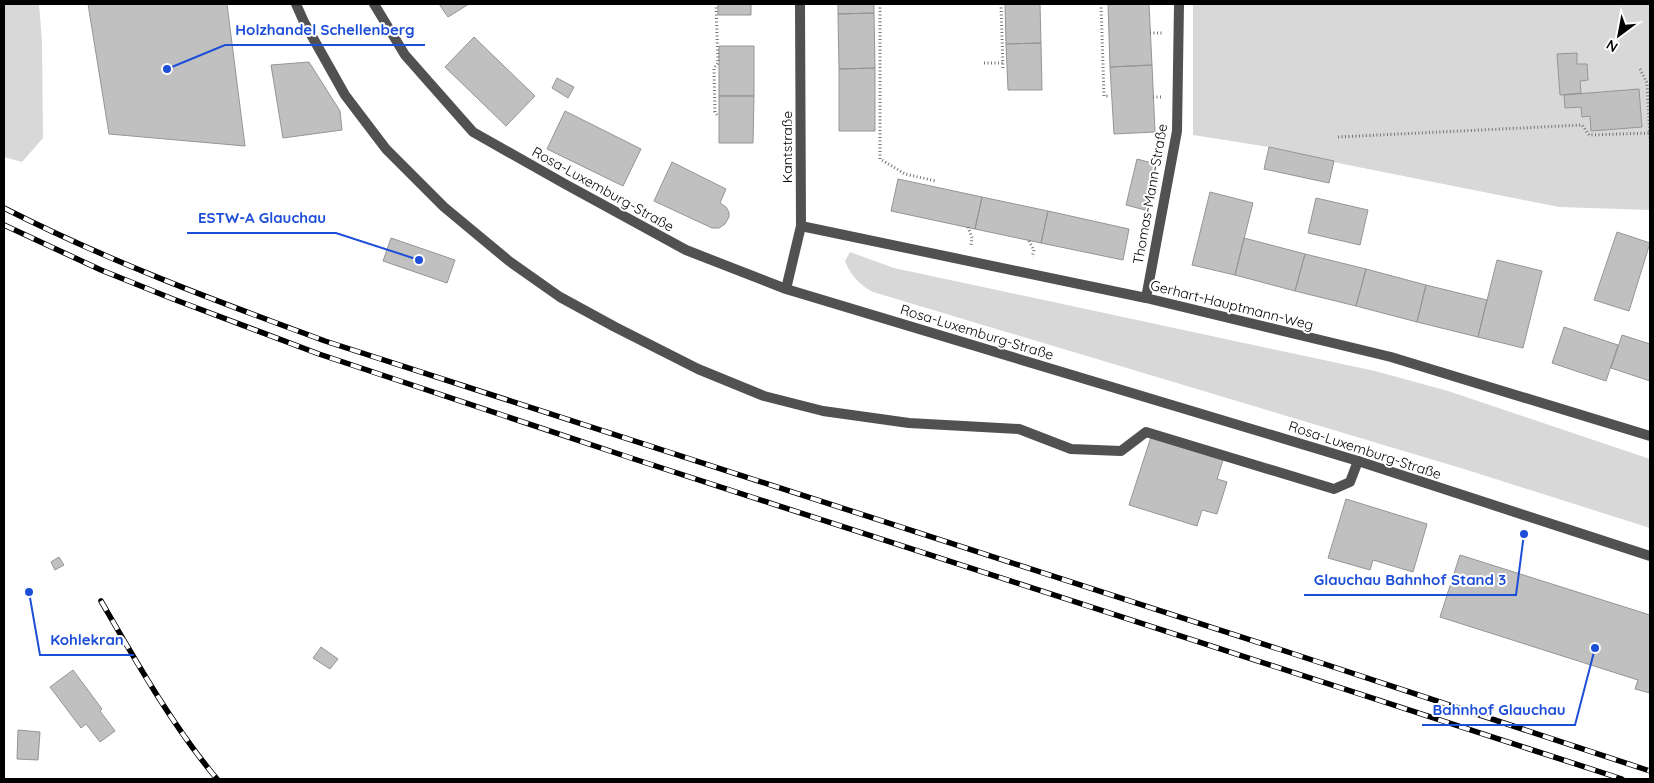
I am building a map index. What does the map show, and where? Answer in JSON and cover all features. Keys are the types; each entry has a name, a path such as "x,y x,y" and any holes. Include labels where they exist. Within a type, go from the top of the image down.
{"street":[{"path":"296,4 345,95 386,149 444,208 509,261 560,297 614,327 698,369 764,396 823,411 909,423 1019,429 1071,449 1121,451 1146,432 1334,489 1350,482 1358,461"},
{"name":"Rosa-Luxemburg-Straße","path":"374,4 405,55 473,132 686,250 786,288 1358,461 1650,556"},
{"name":"Kantstraße","path":"786,288 801,226 800,4"},
{"name":"Thomas-Mann-Straße","path":"1146,298 1177,131 1179,4"},
{"name":"Gerhart-Hauptmann-Weg","path":"801,226 1146,298 1391,357 1650,436"}],"path":[{"path":"716,4 718,63 714,68 715,112 717,115"},
{"path":"880,4 880,159 905,174 936,181"},
{"path":"1001,4 1003,69"},
{"path":"1101,4 1104,96 1109,96"},
{"path":"1102,22 1106,24"},
{"path":"984,63 1003,63"},
{"path":"1640,69 1647,82 1650,139"},
{"path":"1338,137 1582,125 1589,135 1650,133"}],"shaded area":[{"path":"4,4 39,4 42,42 43,138 22,162 4,157"},
{"path":"1193,4 1650,4 1650,210 1559,207 1343,164 1269,147 1193,135"},
{"path":"850,252 894,268 1375,371 1448,391 1650,459 1650,528 1464,469 873,292 860,283 850,271 845,261"}],"building":[{"path":"88,4 227,4 245,146 109,134"},
{"path":"439,4 469,4 448,17"},
{"path":"718,4 751,4 751,15 718,15"},
{"path":"838,4 874,4 874,13 838,14"},
{"path":"1005,4 1040,4 1041,43 1006,44"},
{"path":"1108,4 1149,4 1152,65 1110,67"},
{"path":"874,13 875,68 839,69 838,14"},
{"path":"474,37 535,96 506,126 445,67"},
{"path":"1041,43 1042,90 1008,90 1006,44"},
{"path":"719,46 754,46 754,96 719,96"},
{"path":"1577,53 1577,64 1587,64 1588,80 1580,81 1581,93 1560,95 1557,54"},
{"path":"309,62 340,111 342,130 283,138 271,65"},
{"path":"1152,65 1155,132 1114,134 1110,67"},
{"path":"875,68 875,131 839,131 839,69"},
{"path":"557,78 574,87 568,98 552,88"},
{"path":"1639,89 1642,127 1591,131 1590,116 1582,117 1581,107 1565,108 1564,95"},
{"path":"719,96 754,96 753,143 719,143"},
{"path":"565,111 641,149 623,186 547,149"},
{"path":"1269,147 1334,161 1329,183 1264,169"},
{"path":"1137,159 1156,164 1145,210 1126,205"},
{"path":"672,162 726,189 720,203 729,212 729,217 725,224 719,228 712,228 654,201"},
{"path":"898,179 982,197 975,229 891,211"},
{"path":"1210,192 1253,203 1235,275 1192,265"},
{"path":"982,197 1048,211 1041,243 975,229"},
{"path":"1316,198 1368,210 1360,245 1308,233"},
{"path":"1048,211 1129,229 1123,260 1041,243"},
{"path":"1617,232 1650,243 1629,311 1594,300"},
{"path":"391,238 455,260 447,283 383,261"},
{"path":"1244,238 1305,254 1295,291 1235,275"},
{"path":"1305,254 1366,269 1356,306 1295,291"},
{"path":"1497,260 1542,271 1523,348 1478,337"},
{"path":"1366,269 1426,285 1417,322 1356,306"},
{"path":"1426,285 1487,300 1478,337 1417,322"},
{"path":"1564,327 1618,345 1606,381 1552,363"},
{"path":"1622,335 1650,344 1650,381 1611,368"},
{"path":"1151,437 1223,460 1217,479 1227,482 1217,514 1202,510 1197,526 1129,505"},
{"path":"1346,499 1427,524 1413,572 1373,560 1370,570 1328,558"},
{"path":"1460,555 1650,615 1650,693 1635,689 1638,680 1440,617"},
{"path":"59,557 64,565 55,570 51,562"},
{"path":"321,647 338,659 330,669 313,658"},
{"path":"73,670 102,709 100,711 115,731 100,742 86,724 81,728 50,687"},
{"path":"18,730 40,732 38,760 17,759"}],"railway":[{"path":"4,208 123,263 325,341 1650,771"},
{"path":"4,225 101,270 319,354 631,458 1622,779"},
{"path":"101,601 170,715 217,779"}],"place":[{"name":"Holzhandel Schellenberg","path":"167,69"},
{"name":"ESTW-A Glauchau","path":"419,260"},
{"name":"Glauchau Bahnhof Stand 3","path":"1524,534"},
{"name":"Kohlekran","path":"29,592"},
{"name":"Bahnhof Glauchau","path":"1595,648"}]}
